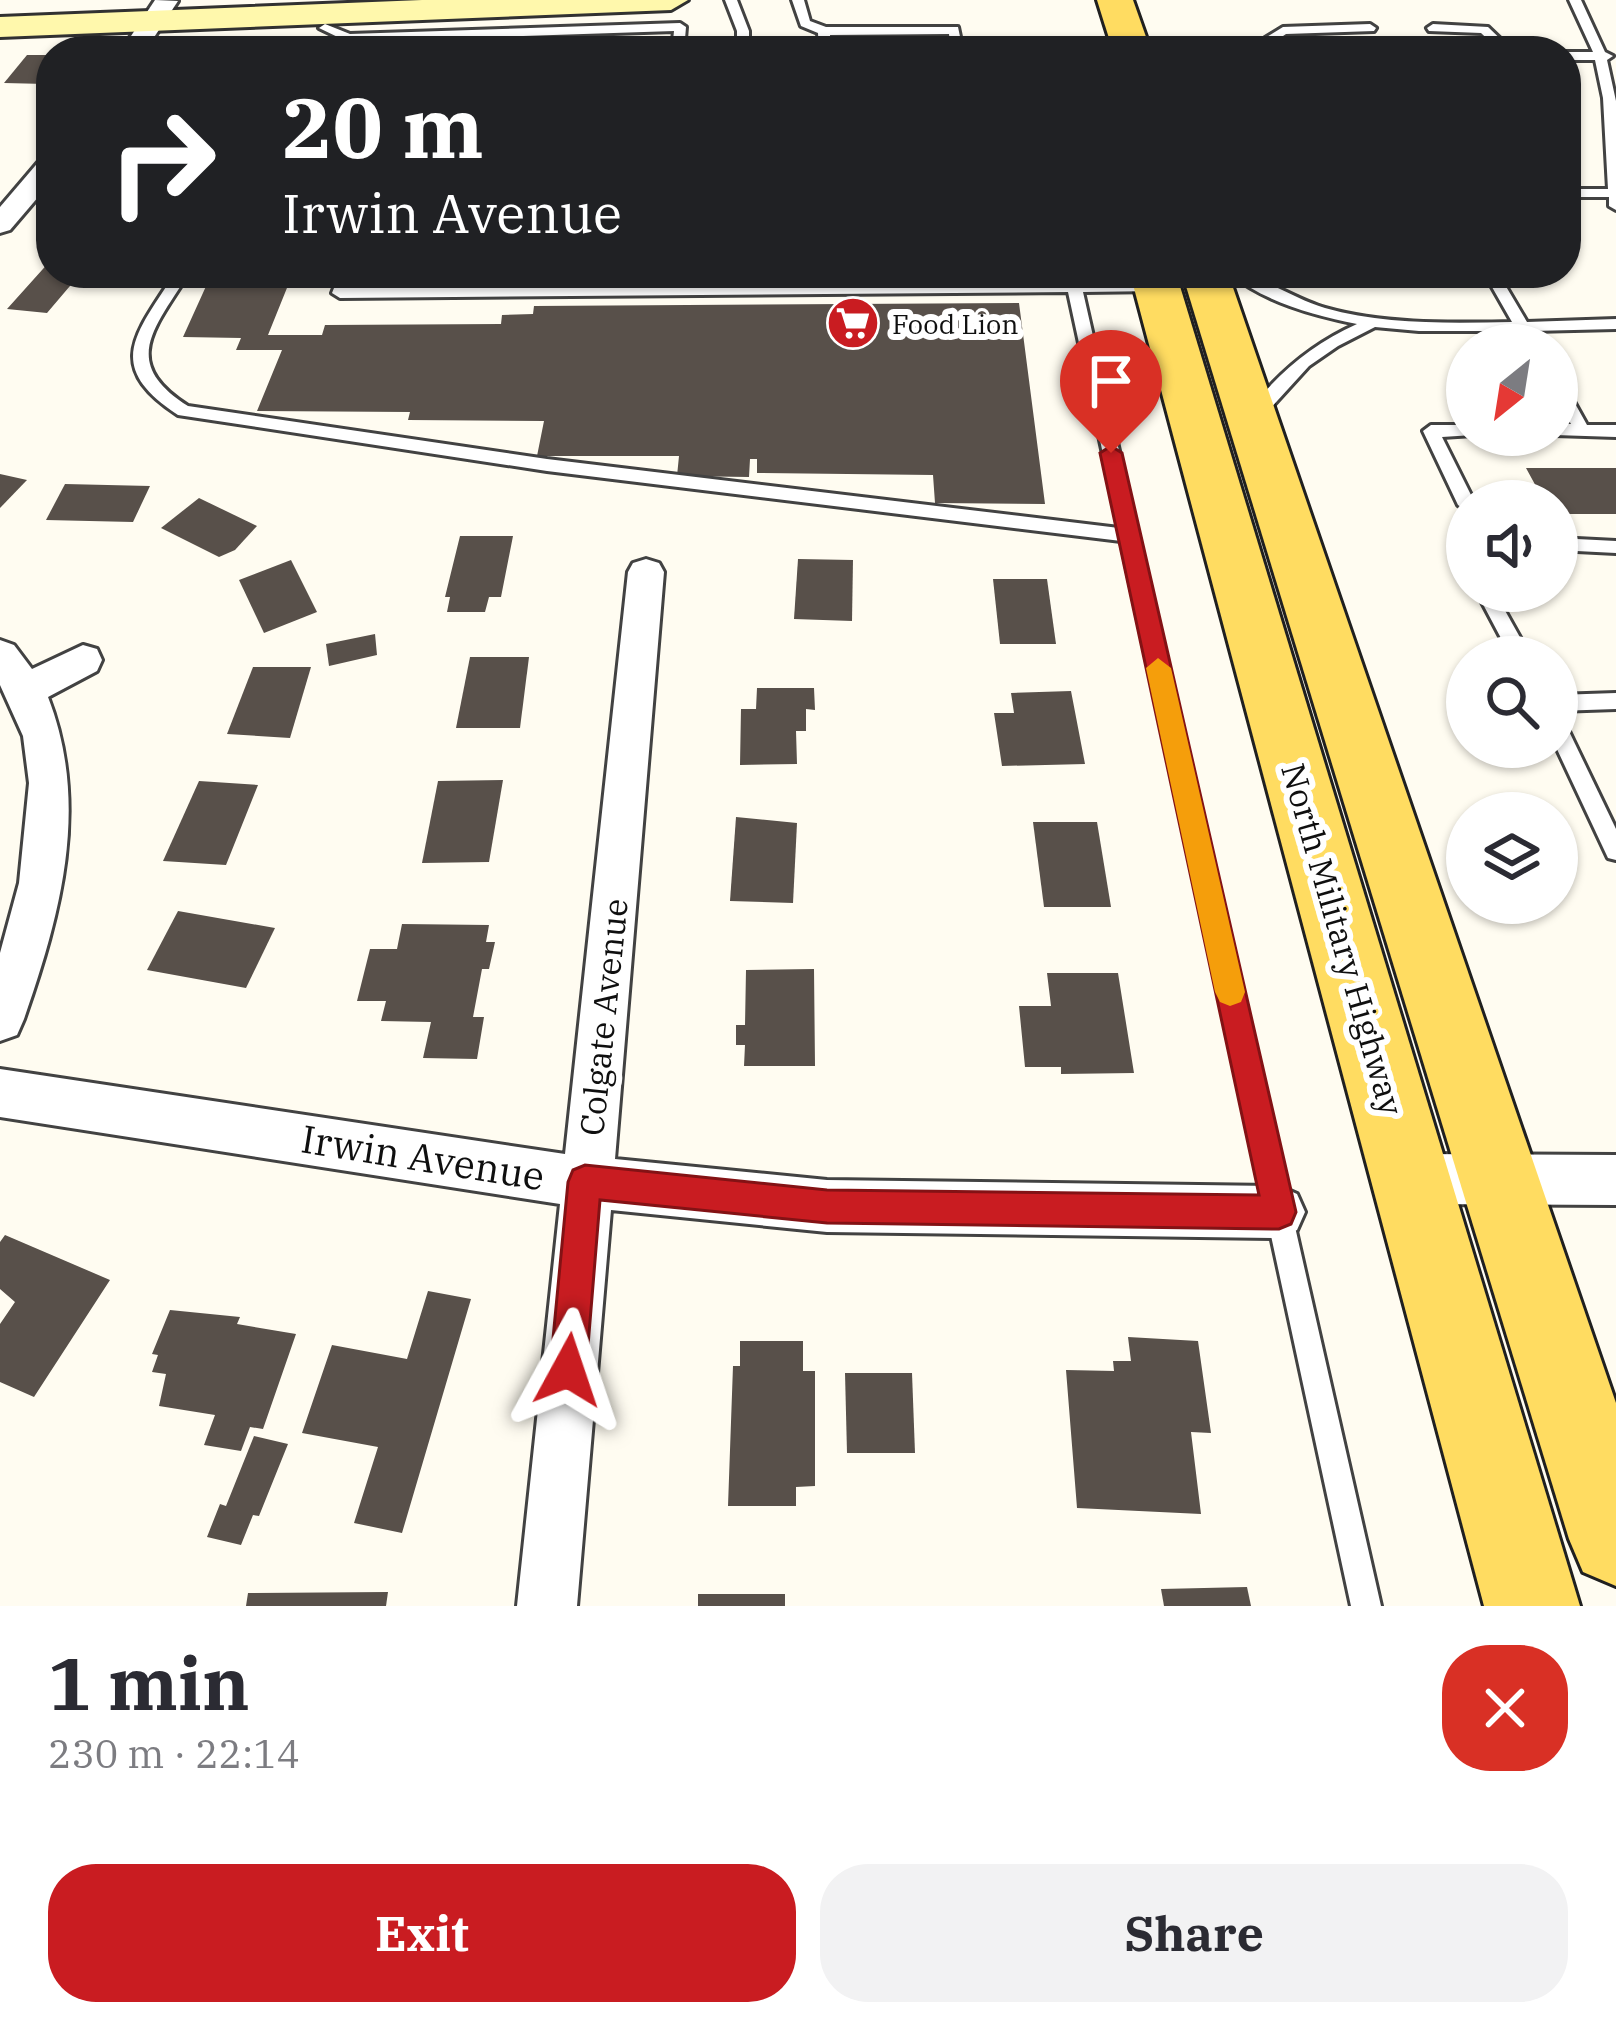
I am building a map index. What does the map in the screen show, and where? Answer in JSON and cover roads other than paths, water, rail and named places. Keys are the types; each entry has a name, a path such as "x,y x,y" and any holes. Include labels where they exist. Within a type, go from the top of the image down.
{"main road":[{"path":"0,27 159,11 182,0"},
{"path":"0,6 159,11 325,27 671,0"},
{"path":"1115,0 1127,36"},
{"name":"North Military Highway","path":"1175,288 1410,1178 1532,1606"},
{"name":"North Military Highway","path":"1178,288 1252,419 1616,1539"}],"street":[{"path":"0,224 36,182"},
{"name":"Colgate Avenue","path":"547,1606 646,572"},
{"path":"0,655 25,691 43,733 50,799 46,854 24,957 0,1018"},
{"path":"25,691 83,660"},
{"name":"Irwin Avenue","path":"0,1094 585,1182 827,1206 1279,1212"},
{"path":"1410,1178 1616,1180"}],"lane":[{"path":"730,0 743,36"},
{"path":"798,0 805,22 824,31 954,30 955,36"},
{"path":"1575,0 1612,73 1616,206"},
{"path":"325,27 344,36"},
{"path":"400,36 680,27 679,36"},
{"path":"1274,36 1283,31 1370,28"},
{"path":"1433,28 1484,30 1497,36"},
{"path":"824,31 824,36"},
{"path":"1581,56 1607,56"},
{"path":"1581,192 1615,193"},
{"path":"173,288 141,342 137,362 157,396 184,411 547,465 1129,536"},
{"path":"342,288 340,293 622,288"},
{"path":"1074,288 1366,1606"},
{"path":"1258,288 1272,298 1370,324 1446,324"},
{"path":"1501,288 1521,324"},
{"path":"1252,419 1296,363 1325,343 1370,324"},
{"path":"1578,324 1616,324"},
{"path":"1578,423 1582,430"},
{"path":"1578,430 1616,431"},
{"path":"1446,431 1432,431 1455,480"},
{"path":"1578,545 1616,548"},
{"path":"1578,702 1616,701"},
{"path":"1577,768 1616,851"}],"place":[{"name":"Food Lion","path":"853,323"}]}
